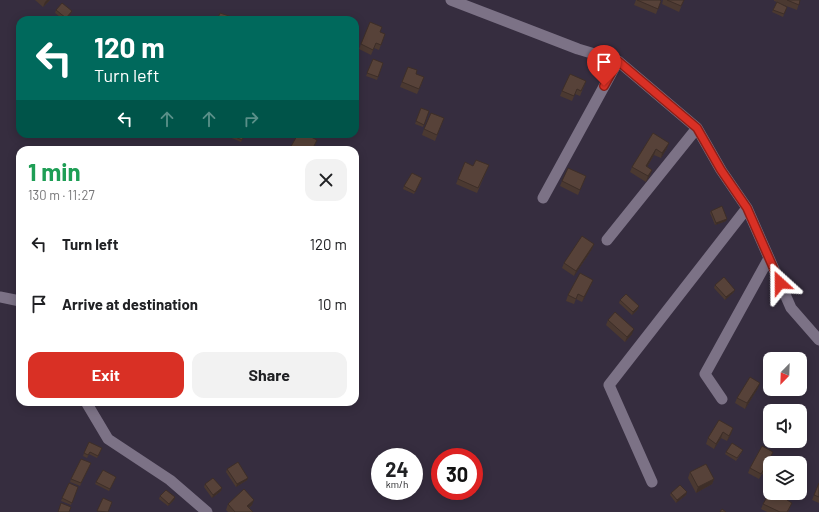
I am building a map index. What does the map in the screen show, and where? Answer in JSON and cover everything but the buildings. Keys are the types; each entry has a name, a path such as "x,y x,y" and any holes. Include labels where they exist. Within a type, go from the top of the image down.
{"street":[{"path":"451,0 578,49 618,61 697,128 721,170 747,208 791,308 819,340"},
{"path":"543,198 618,61"},
{"path":"607,240 697,128"},
{"path":"652,482 609,385 747,208"},
{"path":"722,399 705,374 769,258"},
{"path":"0,297 16,300"},
{"path":"88,406 108,439 170,480 207,512"}],"route":[{"path":"604,86 618,61 697,128 721,170 747,208 780,283"}]}
